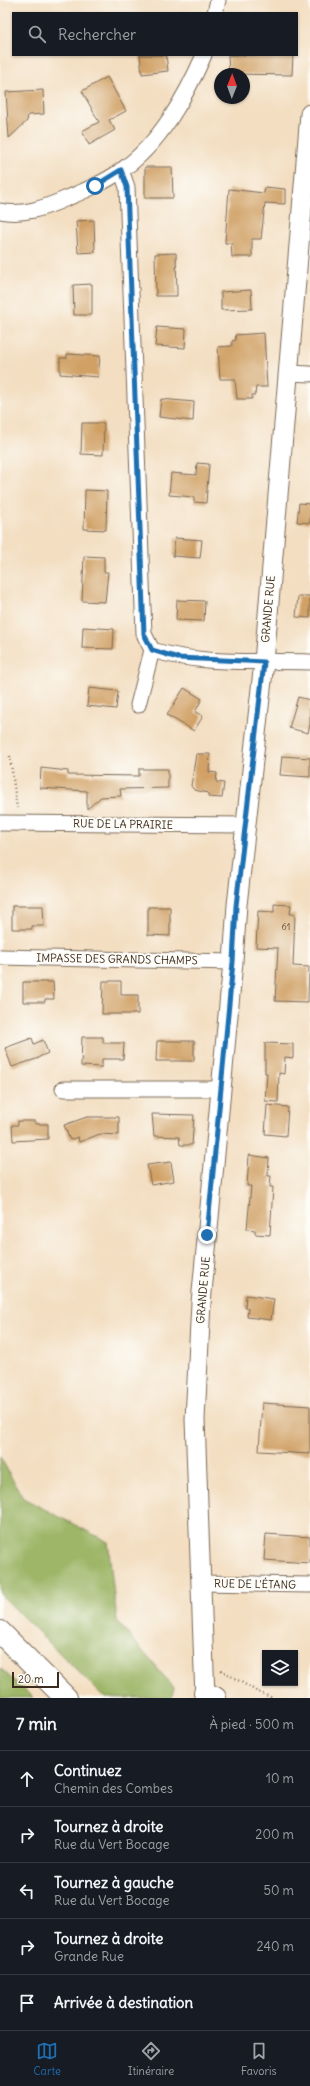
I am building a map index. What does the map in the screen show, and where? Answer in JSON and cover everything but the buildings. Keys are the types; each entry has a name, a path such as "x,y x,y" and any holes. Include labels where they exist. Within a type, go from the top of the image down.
{"main road":[{"path":"0,1632 66,1698"}],"street":[{"path":"215,12 218,0"},
{"path":"5,212 28,212 59,202 95,186 121,170 149,145 176,110 193,81 204,56"},
{"name":"GRANDE RUE","path":"208,1696 202,1656 195,1419 201,1303 233,962 236,906 264,662 310,114"},
{"path":"121,170 127,187 144,634 152,650 138,705"},
{"path":"288,373 310,374"},
{"path":"152,650 178,658 264,662 310,662"},
{"name":"RUE DE LA PRAIRIE","path":"0,823 246,825"},
{"name":"IMPASSE DES GRANDS CHAMPS","path":"0,957 233,962"},
{"path":"63,1089 221,1089"},
{"name":"RUE DE L'ÉTANG","path":"200,1583 310,1585"}],"path":[{"path":"10,756 19,822"},
{"path":"202,1656 227,1675 273,1698"}],"green space":[{"path":"0,1457 23,1498 108,1542 117,1621 174,1688 171,1698 105,1698 0,1594"},
{"path":"0,1668 33,1698 0,1698"}],"route":[{"path":"95,186 121,170 127,187 144,634 152,650 178,658 264,662 236,906 233,962 207,1235"}]}
